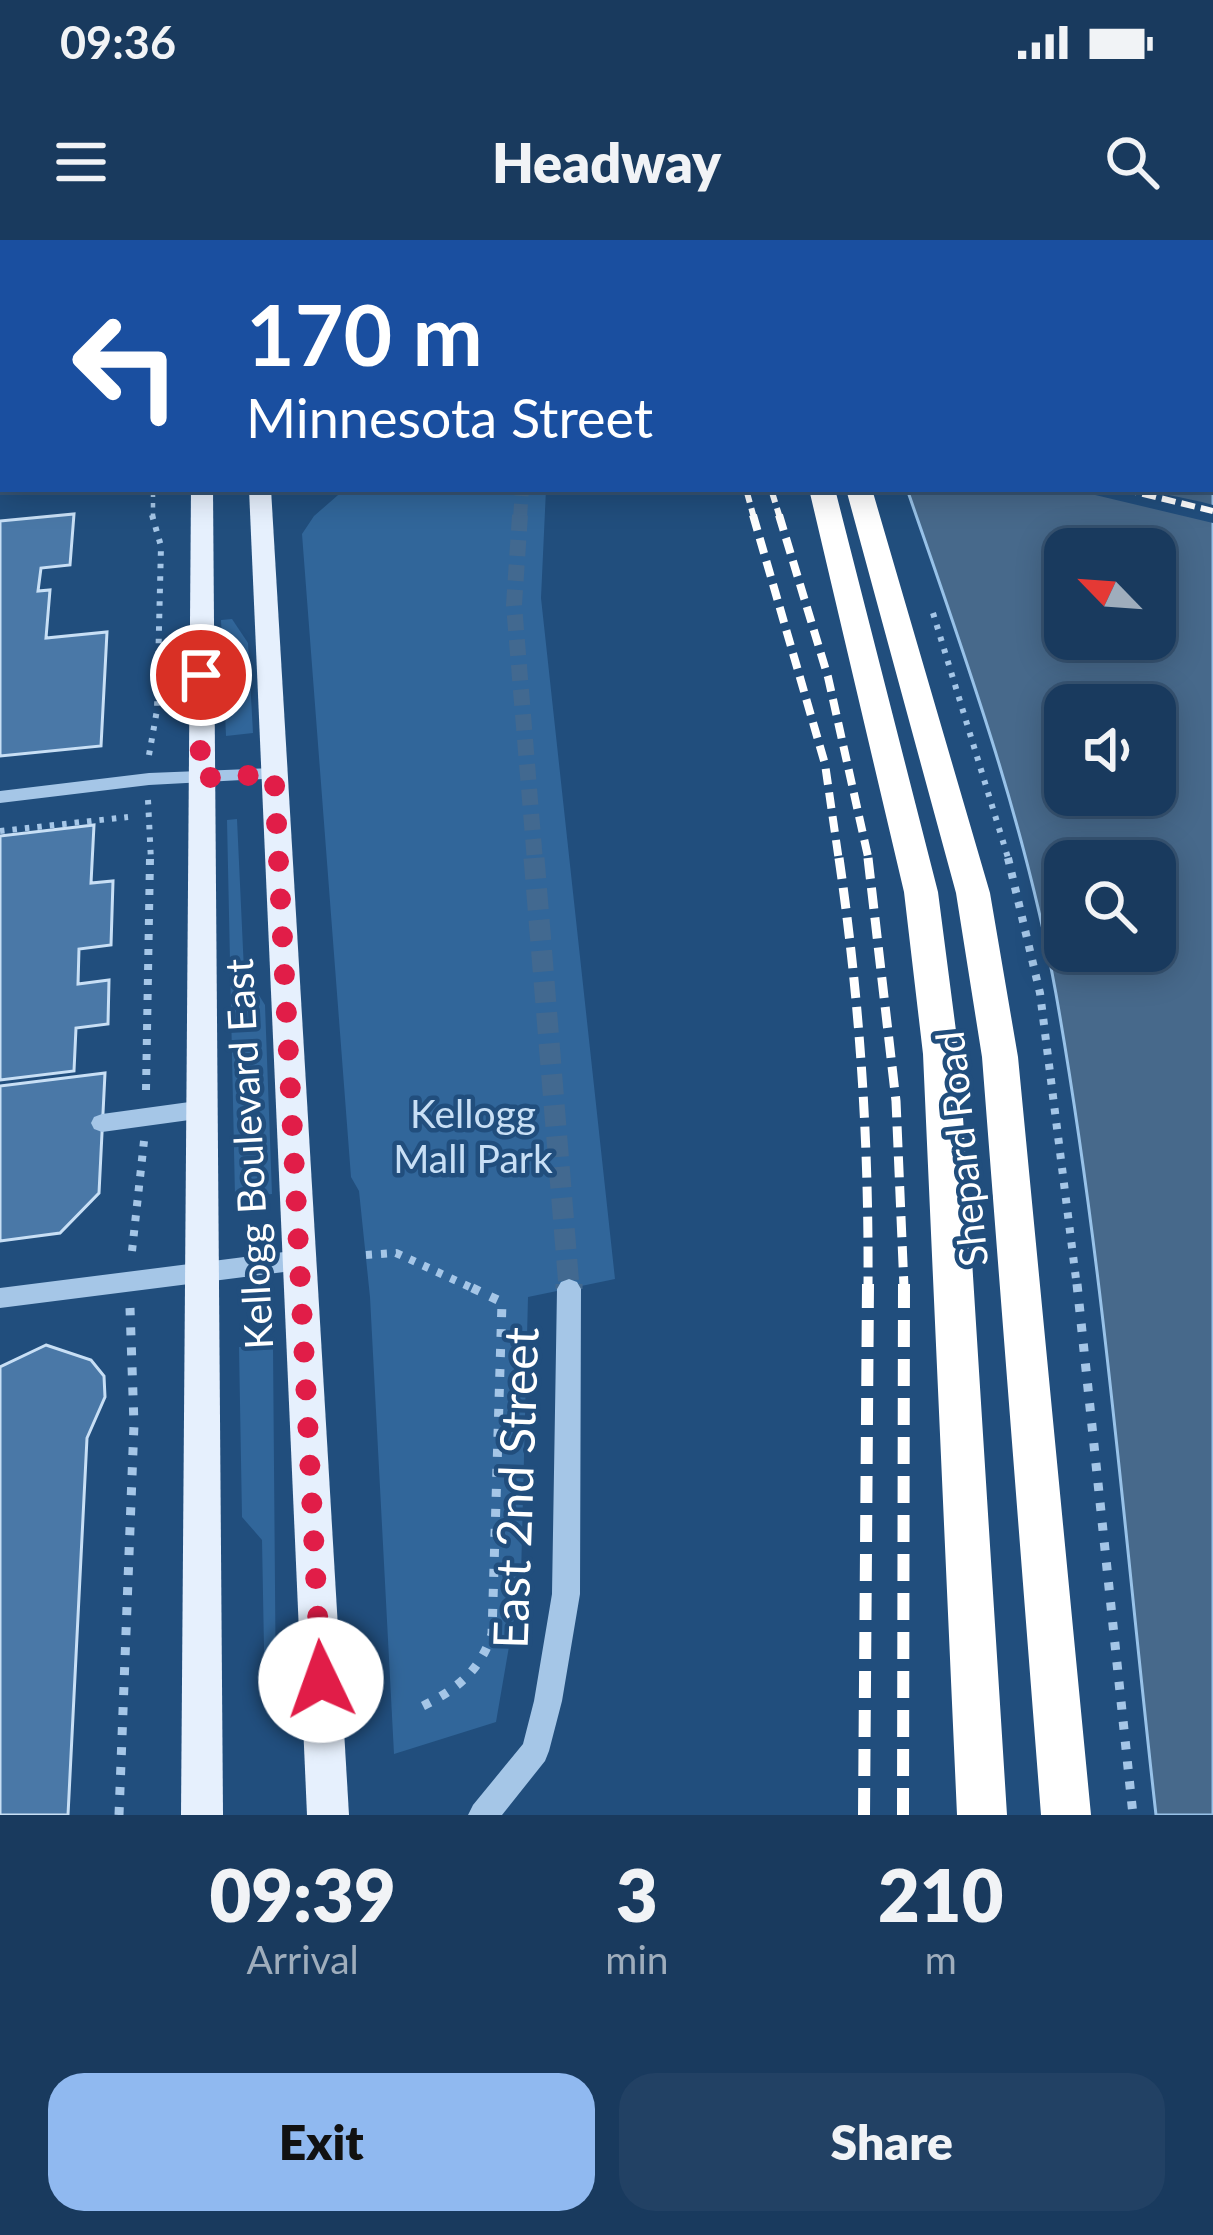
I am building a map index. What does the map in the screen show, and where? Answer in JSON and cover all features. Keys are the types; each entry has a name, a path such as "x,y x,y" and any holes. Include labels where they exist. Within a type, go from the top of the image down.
{"highway":[{"name":"Shepard Road","path":"823,492 921,892 941,1054 982,1815"},
{"name":"Shepard Road","path":"860,492 973,893 1000,1057 1066,1815"}],"main road":[{"name":"Kellogg Boulevard East","path":"202,492 202,1815"},
{"name":"Kellogg Boulevard East","path":"260,492 328,1815"}],"street":[{"path":"0,796 148,779 274,774"},
{"path":"102,1123 204,1109"},
{"path":"0,1298 300,1260"},
{"name":"East 2nd Street","path":"483,1815 535,1750 566,1594 568,1289"}],"path":[{"path":"148,767 149,730 157,710 160,546 152,492"},
{"path":"131,1260 145,1118 152,870 148,795"},
{"path":"0,831 128,817"},
{"path":"366,1255 397,1253 502,1302 492,1634 484,1663 462,1687 423,1706"},
{"path":"119,1815 134,1424 130,1337"}],"green space":[{"name":"Kellogg Mall Park","path":"342,492 546,492 541,598 615,1279 528,1297 521,1577 496,1722 394,1754 370,1297 359,1191 351,1177 302,534 314,516"},
{"path":"232,619 248,643 253,733 226,736 221,620"},
{"path":"237,819 244,971 265,1005 272,1194 235,1197 227,820"},
{"path":"239,1347 273,1347 276,1704 265,1703 262,1540 242,1517"}],"shaded area":[{"path":"908,492 1213,492 1213,1815 1156,1815 1101,1301 1052,972 1176,972 1176,840 1044,840 1044,934 1010,802"}],"pier":[{"path":"1083,492 1155,492 1202,502 1213,505 1213,523"}],"building":[{"path":"74,514 70,565 41,568 38,591 50,590 46,638 107,632 101,746 0,756 0,521"},
{"path":"94,825 91,883 113,881 111,945 79,949 78,984 109,980 108,1024 76,1028 74,1071 0,1080 0,836"},
{"path":"105,1073 99,1193 60,1233 0,1241 0,1086"},
{"path":"46,1345 91,1360 104,1376 105,1397 87,1438 68,1815 0,1815 0,1367"}],"tunnel":[{"path":"520,518 522,492"},
{"path":"520,515 514,605 535,861"},
{"path":"534,858 569,1287"}],"railway":[{"path":"747,492 754,518"},
{"path":"772,492 780,518"},
{"path":"1135,492 1213,511"},
{"path":"753,515 825,764 839,861"},
{"path":"779,515 828,677 869,861"},
{"path":"839,858 862,1072 868,1286"},
{"path":"868,858 896,1101 904,1287"},
{"path":"864,1815 868,1286"},
{"path":"903,1815 904,1287"}],"route":[{"path":"201,675 200,778 274,774 321,1680"}]}
